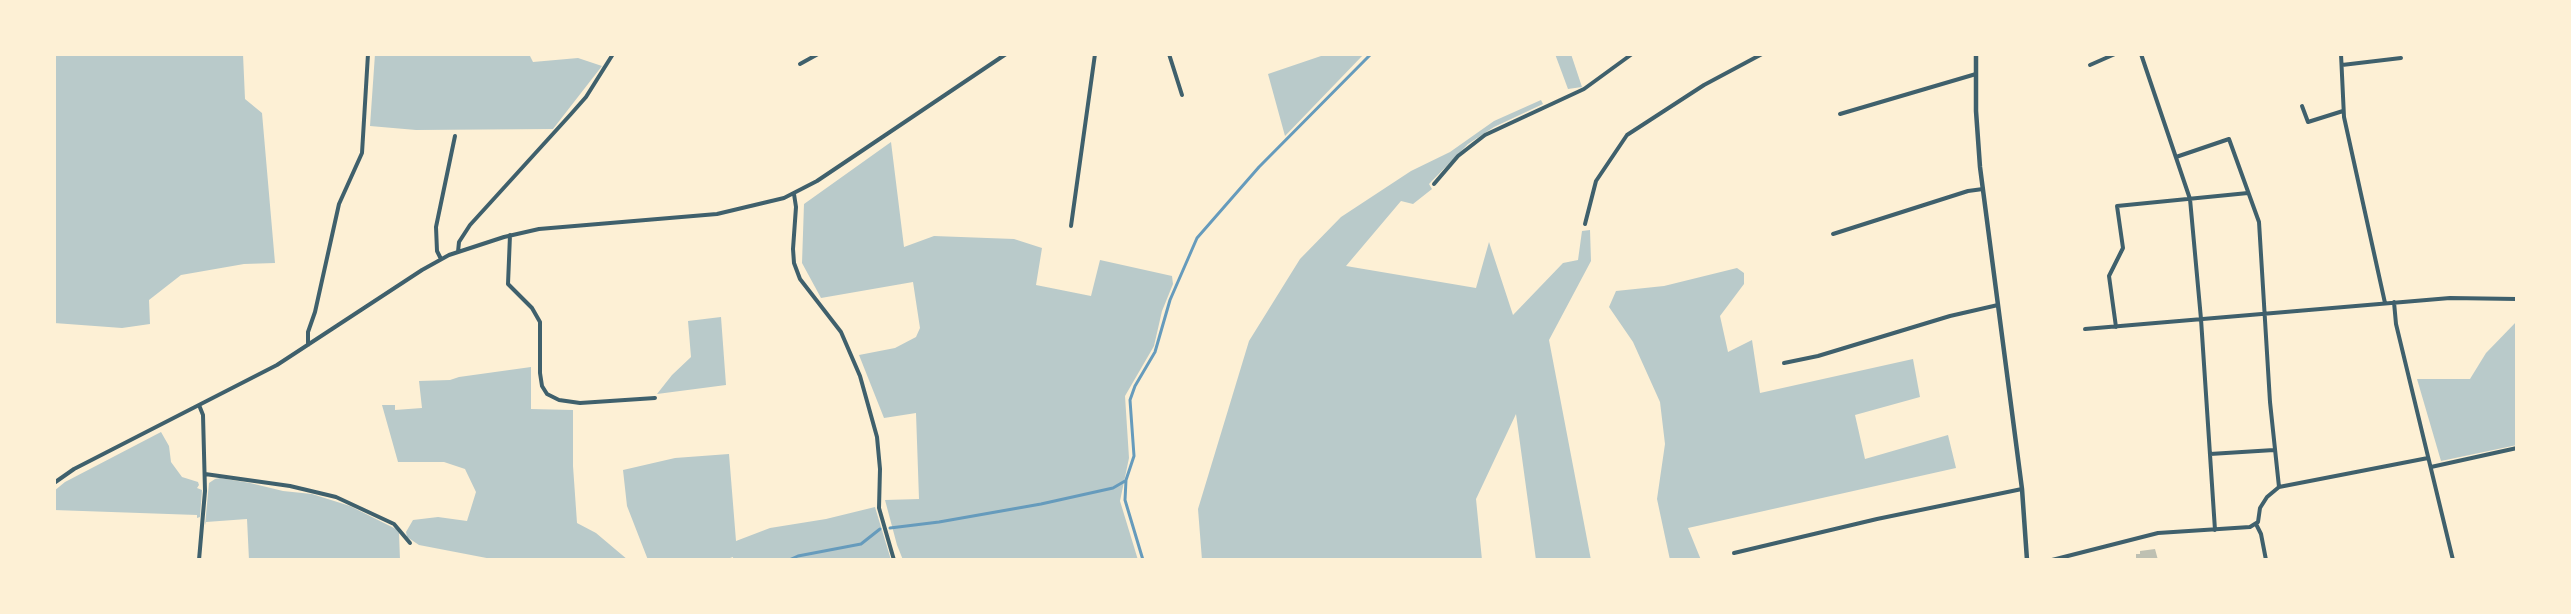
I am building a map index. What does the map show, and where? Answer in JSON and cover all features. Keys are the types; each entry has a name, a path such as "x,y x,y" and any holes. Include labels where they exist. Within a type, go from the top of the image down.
{"street":[{"path":"308,345 308,332 315,312 339,204 363,153 368,54"},
{"path":"458,252 459,242 470,225 572,114 613,54"},
{"path":"800,64 818,54"},
{"path":"54,483 75,469 266,371 441,259 510,236 557,227 717,214 766,204 794,194 839,167 1006,54"},
{"path":"1071,226 1095,54"},
{"path":"1169,54 1182,94"},
{"path":"1434,184 1458,156 1485,135 1584,89 1632,54"},
{"path":"1585,224 1596,181 1627,135 1704,85 1762,54"},
{"path":"1976,54 1977,132 2022,489 2027,560"},
{"path":"2090,65 2115,54"},
{"path":"2141,54 2190,199 2201,319 2215,530"},
{"path":"2341,54 2343,111 2385,303"},
{"path":"2342,65 2402,58"},
{"path":"1840,114 1976,74"},
{"path":"2302,106 2308,122 2343,111"},
{"path":"441,259 437,251 436,227 455,136"},
{"path":"2176,157 2229,139 2260,228 2264,314 2279,487"},
{"path":"1833,234 1968,191 1983,189"},
{"path":"2116,327 2109,276 2122,248 2117,206 2248,193"},
{"path":"794,194 796,207 794,263 800,279 841,333 860,375 877,437 880,469 879,508 894,560"},
{"path":"510,236 508,284 532,309 540,322 540,372 542,386 547,394 560,400 580,403 655,398"},
{"path":"2085,330 2394,302 2450,298 2517,299"},
{"path":"2394,302 2396,324 2453,560"},
{"path":"1784,363 1818,356 1950,316 1998,305"},
{"path":"199,405 203,415 205,474 199,560"},
{"path":"2431,467 2517,448"},
{"path":"2210,454 2274,450"},
{"path":"2266,560 2261,534 2256,524 2263,503 2271,492 2279,487 2428,458"},
{"path":"205,474 290,486 336,497 394,524 410,543"},
{"path":"1734,553 1877,519 2022,489"},
{"path":"2052,560 2138,536 2162,532 2246,528 2256,524"}],"shaded area":[{"path":"54,54 243,54 245,99 262,113 275,263 244,264 181,275 149,300 150,324 122,328 54,323"},
{"path":"375,54 529,54 533,62 578,58 602,66 553,129 416,130 370,126"},
{"path":"1321,54 1364,54 1285,136 1268,74 1321,56"},
{"path":"1555,54 1571,54 1582,87 1568,89"},
{"path":"1541,100 1543,104 1494,127 1468,144 1429,184 1432,189 1413,204 1401,201 1346,266 1476,288 1489,242 1513,315 1563,263 1578,260 1582,231 1590,230 1591,261 1549,340 1591,560 1536,560 1516,414 1476,499 1482,560 1202,560 1198,509 1249,341 1300,259 1341,217 1411,171 1450,152 1494,121"},
{"path":"891,142 904,247 934,236 1014,239 1042,248 1036,285 1091,296 1100,260 1172,276 1173,284 1162,311 1154,346 1125,396 1129,458 1120,501 1138,560 903,560 885,500 919,499 916,413 884,418 859,355 895,348 916,337 920,328 913,282 821,298 802,263 804,204"},
{"path":"1737,268 1744,273 1744,284 1720,316 1728,352 1752,340 1760,393 1913,359 1920,397 1855,415 1865,459 1948,435 1956,468 1688,528 1701,560 1670,560 1657,499 1665,444 1660,402 1633,342 1609,307 1616,291 1664,286"},
{"path":"721,317 726,385 657,394 672,375 691,357 688,321"},
{"path":"2517,321 2517,445 2441,461 2417,379 2470,379 2486,353"},
{"path":"531,367 531,409 573,410 573,466 577,523 596,533 628,560 497,560 419,545 407,537 406,532 413,520 438,517 467,521 476,492 465,469 444,462 398,462 382,405 395,405 395,410 422,408 419,381 450,380"},
{"path":"161,432 169,446 171,462 182,477 198,482 197,488 202,490 200,517 197,518 197,515 54,510 54,491 65,482"},
{"path":"729,454 736,541 770,528 826,519 875,507 891,560 733,560 733,557 724,560 648,560 627,506 623,470 675,458"},
{"path":"220,478 283,491 312,494 350,506 396,529 399,533 400,560 249,560 247,519 206,522 205,525 209,483"}],"building":[{"path":"2155,549 2158,560 2136,560 2136,554 2140,554 2140,551"}],"waterway":[{"path":"1143,560 1125,500 1126,480 1134,456 1130,400 1135,386 1155,352 1170,300 1197,238 1259,167 1371,54"},
{"path":"890,528 1041,504 1113,488 1125,481"},
{"path":"789,560 798,556 861,544 880,529"}]}
